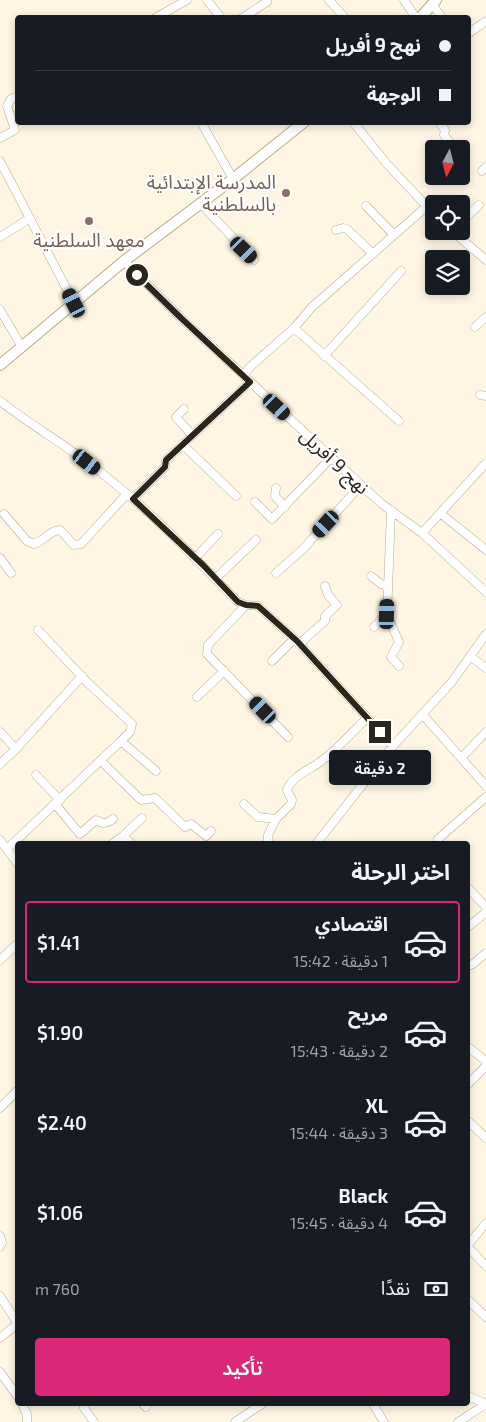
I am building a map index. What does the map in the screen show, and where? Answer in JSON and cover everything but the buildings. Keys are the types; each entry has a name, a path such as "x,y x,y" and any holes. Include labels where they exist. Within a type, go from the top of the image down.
{"main road":[{"path":"421,15 434,2"},
{"path":"0,365 124,261 233,179 296,125"}],"street":[{"path":"160,15 187,0"},
{"path":"207,0 219,15"},
{"path":"247,15 267,2 266,0"},
{"path":"329,0 342,15"},
{"path":"404,0 416,15"},
{"path":"434,2 440,15"},
{"path":"471,31 486,21"},
{"path":"0,138 15,130 7,106 11,99 15,97"},
{"path":"203,125 233,179"},
{"path":"355,125 425,206"},
{"path":"441,125 445,130 444,135 448,140"},
{"path":"0,161 74,303"},
{"path":"200,203 254,260"},
{"path":"470,214 479,205"},
{"path":"366,206 394,235"},
{"path":"244,375 251,366 294,328 312,307 425,208"},
{"path":"0,237 30,218"},
{"path":"336,230 347,229 373,254"},
{"path":"463,240 486,260"},
{"name":"نهج 9 أفريل","path":"124,261 181,318 361,485 422,533 486,592"},
{"path":"324,356 401,271"},
{"path":"0,310 22,347"},
{"path":"475,327 486,317"},
{"path":"294,328 399,421"},
{"path":"4,514 27,541 34,544 54,530 60,530 74,545 80,544 165,467 166,460 182,444 250,382"},
{"path":"0,401 87,462 130,497 196,558 238,602 258,606 297,641 393,746"},
{"path":"184,410 176,417 192,435"},
{"path":"182,444 236,496"},
{"path":"255,502 272,519 332,457"},
{"path":"422,533 486,462"},
{"path":"276,573 303,549 361,485"},
{"path":"276,488 274,496 285,507"},
{"path":"391,510 387,614 399,642 391,657 399,666"},
{"path":"440,513 486,550"},
{"path":"196,558 218,534"},
{"path":"216,578 256,540"},
{"path":"0,558 11,573"},
{"path":"370,576 381,584 388,586"},
{"path":"272,661 325,621 325,616 337,605 328,596 326,586"},
{"path":"246,605 208,645 207,654 288,737"},
{"path":"374,627 387,614"},
{"path":"6,849 101,761 130,732 132,724 38,630"},
{"path":"318,841 393,746 451,683 486,634"},
{"path":"470,656 486,668"},
{"path":"197,697 224,671"},
{"path":"0,764 82,676"},
{"path":"422,714 486,786"},
{"path":"268,841 268,834 276,819 291,804 292,800 287,790 289,784 305,771 320,763 367,718"},
{"path":"0,732 16,749"},
{"path":"461,758 486,732"},
{"path":"121,741 156,771"},
{"path":"101,761 141,800 156,798 185,827 197,818"},
{"path":"36,775 80,834 96,820 107,823 113,819"},
{"path":"438,839 486,797"},
{"path":"244,804 258,817 276,819"},
{"path":"116,841 142,818"},
{"path":"191,824 206,836 211,831"},
{"path":"123,836 129,841"},
{"path":"0,840 15,860"},
{"path":"470,890 486,907"},
{"path":"470,925 484,917"},
{"path":"0,960 15,946"},
{"path":"470,965 486,953"},
{"path":"470,1049 486,1061"},
{"path":"470,1082 486,1066"},
{"path":"0,1108 15,1093"},
{"path":"470,1122 484,1132"},
{"path":"470,1240 486,1223"},
{"path":"0,1236 2,1243 0,1247"},
{"path":"470,1242 486,1266"},
{"path":"0,1296 15,1321"},
{"path":"470,1302 486,1317"},
{"path":"0,1338 15,1326"},
{"path":"0,1372 15,1393"},
{"path":"470,1397 486,1404"},
{"path":"458,1422 486,1404"},
{"path":"23,1406 27,1414 27,1422"},
{"path":"84,1406 89,1420"},
{"path":"235,1422 259,1406"},
{"path":"374,1406 384,1422"}],"place":[{"name":"المدرسة الإبتدائية بالسلطنية","path":"286,193"},
{"name":"معهد السلطنية","path":"89,221"}],"route":[{"path":"137,275 250,382 166,460 165,467 133,499 203,565 238,602 258,606 297,641 380,732"}]}
